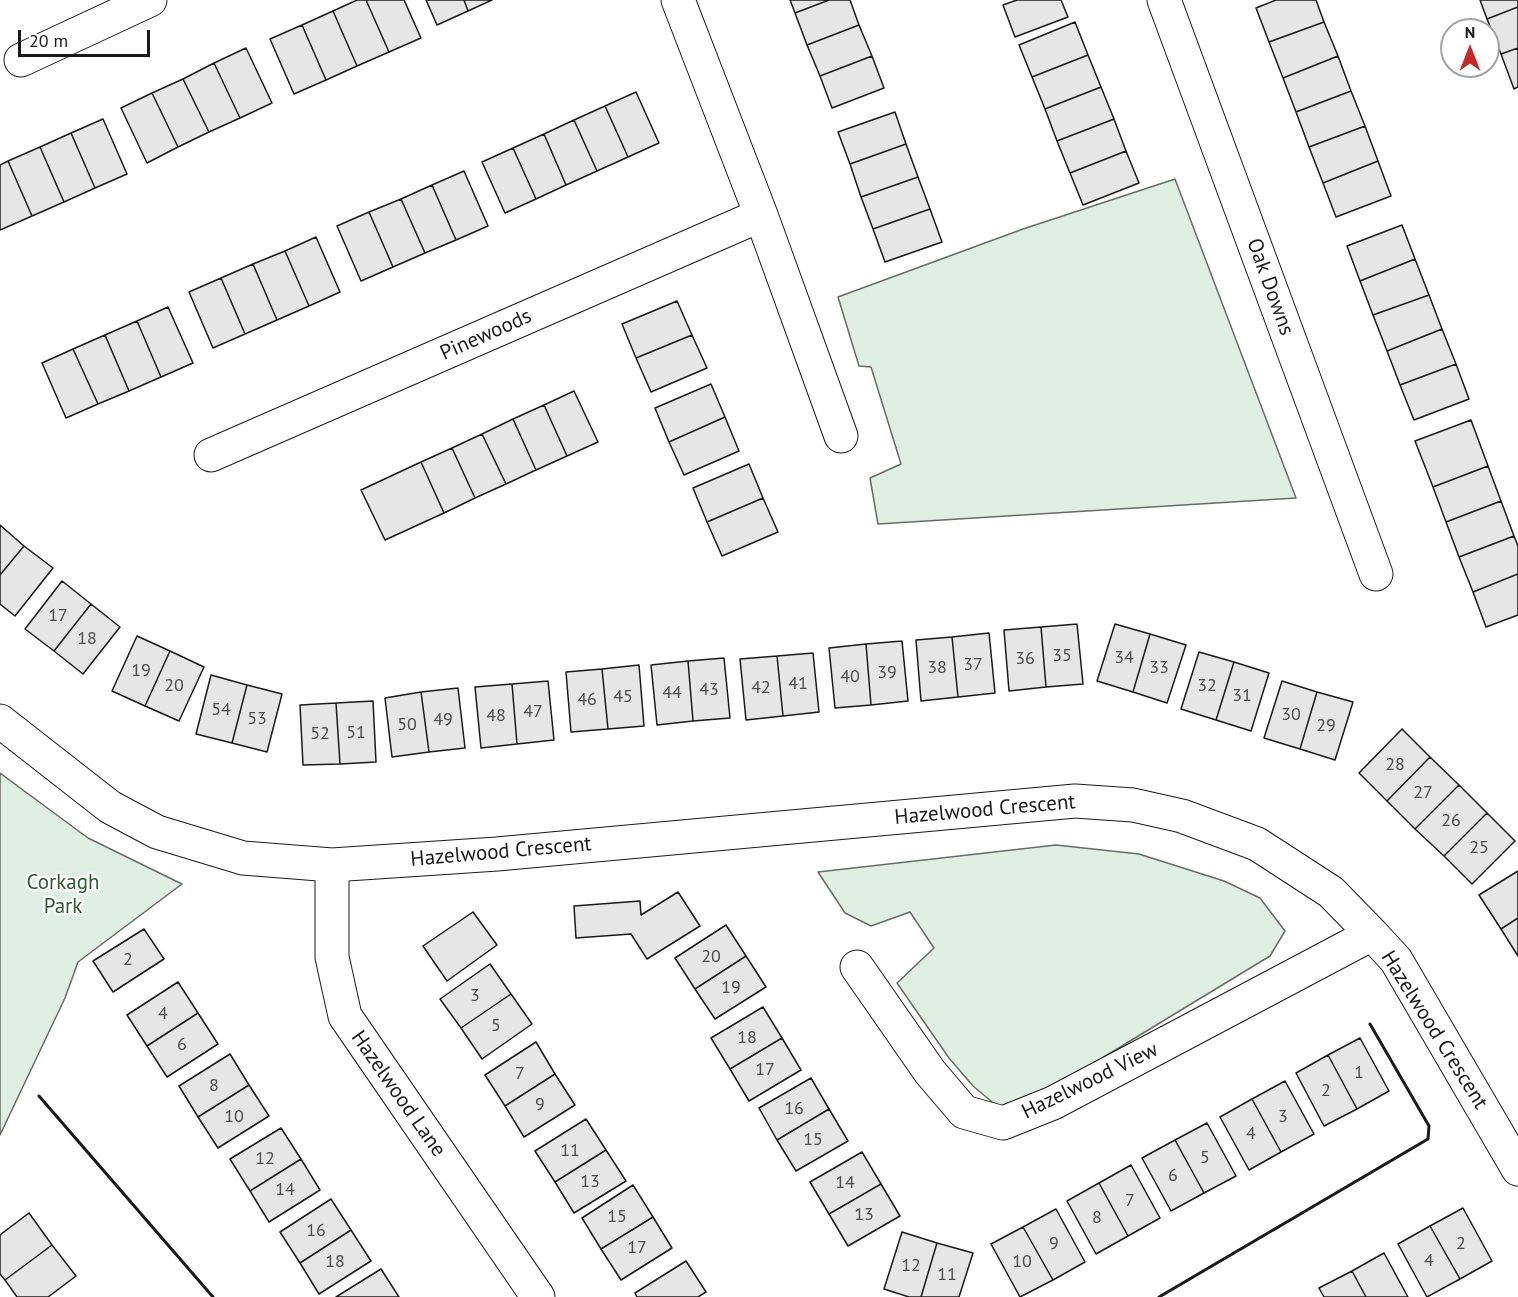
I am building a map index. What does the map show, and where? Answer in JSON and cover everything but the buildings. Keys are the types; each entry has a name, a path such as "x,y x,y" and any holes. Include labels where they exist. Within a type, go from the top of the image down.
{"street":[{"path":"21,60 150,0"},
{"path":"678,0 761,215 841,436"},
{"name":"Oak Downs","path":"1164,0 1376,574"},
{"name":"Pinewoods","path":"211,455 761,215"},
{"name":"Hazelwood Crescent","path":"0,721 110,807 157,832 243,858 332,865 497,854 1075,801 1133,805 1182,816 1257,844 1331,892 1372,934 1396,960 1518,1169"},
{"name":"Hazelwood Lane","path":"332,865 332,957 345,1016 538,1297"},
{"name":"Hazelwood View","path":"857,967 930,1072 964,1112 1003,1123 1053,1103 1372,934"}],"green space":[{"path":"1175,179 1296,498 878,524 870,478 901,464 871,367 859,366 838,297 1023,229"},
{"name":"Corkagh Park","path":"0,773 88,838 182,884 78,962 65,998 0,1135"},
{"path":"1056,845 1139,854 1224,881 1260,898 1285,931 1270,956 1033,1100 1004,1112 973,1086 949,1058 897,983 934,948 910,912 871,926 845,913 818,872"}],"wall":[{"path":"1159,1297 1428,1139 1429,1126 1370,1024"},
{"path":"39,1096 213,1297"}]}
